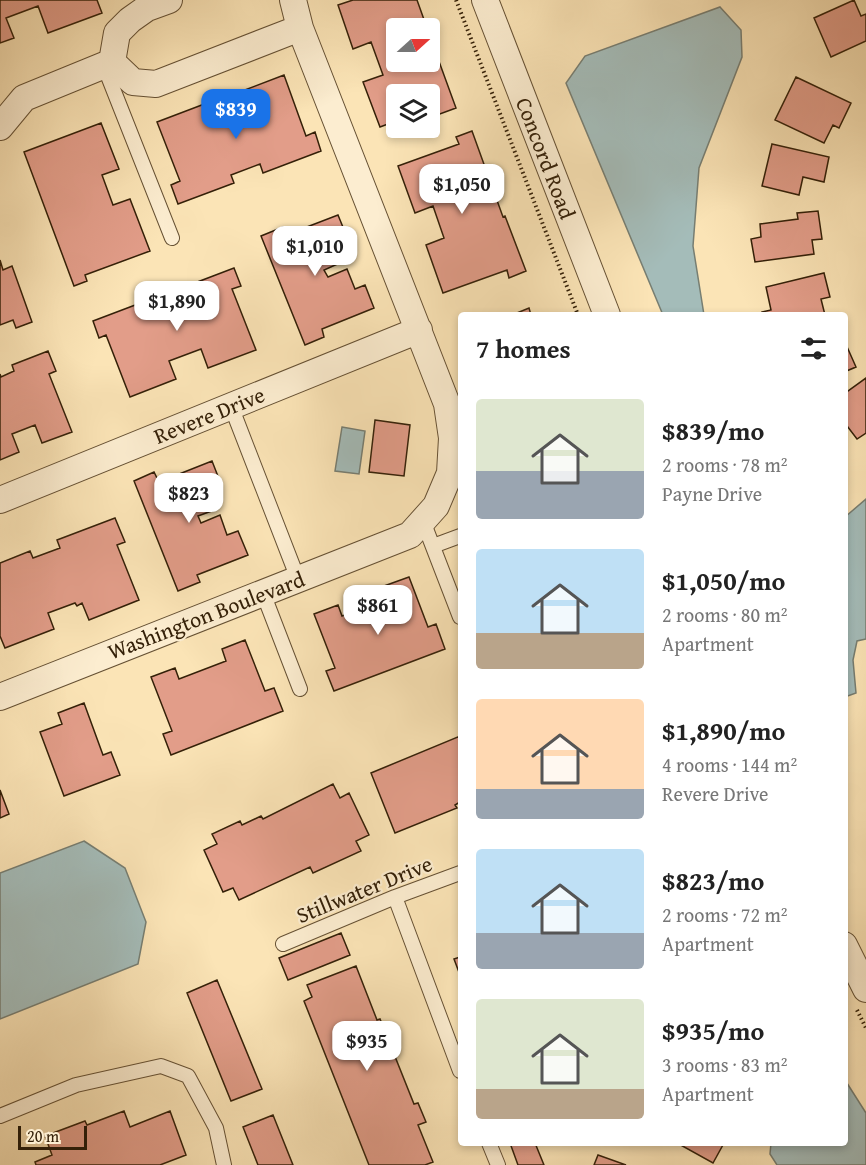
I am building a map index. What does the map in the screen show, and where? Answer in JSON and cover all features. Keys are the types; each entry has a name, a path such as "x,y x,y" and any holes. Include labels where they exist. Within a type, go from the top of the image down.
{"street":[{"path":"108,64 117,33 130,20 147,9 169,0"},
{"name":"Washington Boulevard","path":"0,696 410,535 436,506 455,474 456,438 447,404 300,28 293,0"},
{"name":"Concord Road","path":"485,0 606,312"},
{"path":"108,64 133,82 156,84 300,28"},
{"path":"0,127 24,98 108,64"},
{"name":"Revere Drive","path":"0,500 419,330"},
{"path":"848,953 866,989"}],"lane":[{"path":"108,64 172,238"},
{"path":"231,406 298,579"},
{"path":"423,521 458,612"},
{"path":"433,546 458,537"},
{"path":"263,593 300,689"},
{"name":"Stillwater Drive","path":"283,944 395,897 458,874"},
{"path":"395,897 458,1066"},
{"path":"0,1116 76,1085 161,1066 188,1076 216,1128 224,1165"},
{"path":"490,1146 498,1165"}],"path":[{"path":"456,0 577,312"}],"water":[{"path":"720,7 741,30 742,57 699,168 693,246 704,312 662,312 566,83 585,56"},
{"path":"342,427 365,431 359,474 335,471"},
{"path":"866,499 866,639 857,641 853,660 856,693 848,696 848,514"},
{"path":"84,841 125,868 146,922 138,964 0,1019 0,873"},
{"path":"848,1085 866,1113 866,1165 777,1165 770,1154 771,1146 848,1146"}],"building":[{"path":"0,0 97,0 102,13 48,33 38,6 6,18 14,38 0,43"},
{"path":"353,0 417,0 423,18 386,18 386,72 440,72 440,64 456,108 440,114 440,84 386,84 386,125 380,127 363,82 383,75 371,42 353,49 338,5"},
{"path":"854,0 861,16 866,14 866,41 831,57 814,18"},
{"path":"284,75 306,136 315,132 321,151 263,173 260,164 231,175 234,183 178,204 171,185 180,181 157,122 207,103 214,122 244,111 237,93"},
{"path":"796,77 851,103 839,128 833,125 824,143 775,120"},
{"path":"101,123 119,169 102,175 113,205 130,199 150,251 85,275 87,281 74,286 24,152"},
{"path":"472,131 503,217 505,216 526,271 509,278 507,270 443,293 426,245 444,238 433,206 415,213 398,166 459,144 456,137"},
{"path":"772,144 829,157 824,182 803,177 799,195 762,186"},
{"path":"818,211 822,239 812,240 814,254 755,262 751,239 761,237 760,224 798,219 797,213"},
{"path":"338,215 347,237 336,242 344,261 324,270 328,277 347,269 355,289 365,285 374,308 322,329 324,337 305,345 261,236 283,227 286,235"},
{"path":"0,260 3,270 12,266 32,322 16,328 13,320 0,325"},
{"path":"234,268 241,286 232,289 256,350 208,368 201,349 169,361 176,379 130,397 106,335 99,338 93,321 151,299 154,307 182,296 179,289"},
{"path":"824,273 830,297 821,299 824,312 762,312 771,310 766,287"},
{"path":"848,349 856,367 848,370"},
{"path":"48,351 56,371 49,374 72,432 42,443 35,425 12,434 19,452 0,460 0,374 1,377 14,371 12,365"},
{"path":"866,378 866,433 857,439 848,427 848,391"},
{"path":"375,420 410,425 404,476 369,472"},
{"path":"212,461 221,484 209,489 217,509 198,516 201,523 220,515 227,535 238,531 248,555 197,575 200,582 178,591 134,481 154,472 159,482"},
{"path":"115,518 125,542 117,545 139,600 89,620 82,603 77,606 75,603 48,613 54,629 5,648 0,636 0,563 30,551 33,558 60,548 57,540"},
{"path":"409,577 428,627 436,624 445,649 334,691 326,671 335,668 314,614 338,605 342,616 388,598 384,586"},
{"path":"245,640 265,691 274,688 283,711 171,755 163,734 172,731 151,677 175,668 179,679 226,661 222,649"},
{"path":"84,703 103,755 111,752 120,775 64,796 40,732 62,724 58,713"},
{"path":"458,737 458,803 455,805 457,808 395,833 371,773"},
{"path":"333,784 340,798 349,793 369,835 356,841 361,851 313,873 310,867 239,900 233,888 223,892 204,850 217,844 212,834 240,821 242,825 261,816 263,819"},
{"path":"0,790 9,814 0,818"},
{"path":"341,933 350,955 288,980 279,958"},
{"path":"458,958 458,970 454,959"},
{"path":"356,966 414,1104 418,1103 426,1122 418,1125 433,1162 425,1165 369,1165 304,1001 312,997 307,985"},
{"path":"217,980 262,1089 231,1101 187,993"},
{"path":"124,1111 130,1127 170,1111 186,1155 160,1165 36,1165 35,1162 52,1155 45,1136 85,1121 87,1125"},
{"path":"273,1115 293,1165 258,1165 243,1127"},
{"path":"511,1146 536,1146 544,1165 518,1165"},
{"path":"682,1146 722,1146 713,1163"},
{"path":"598,1155 626,1165 594,1165"}]}
